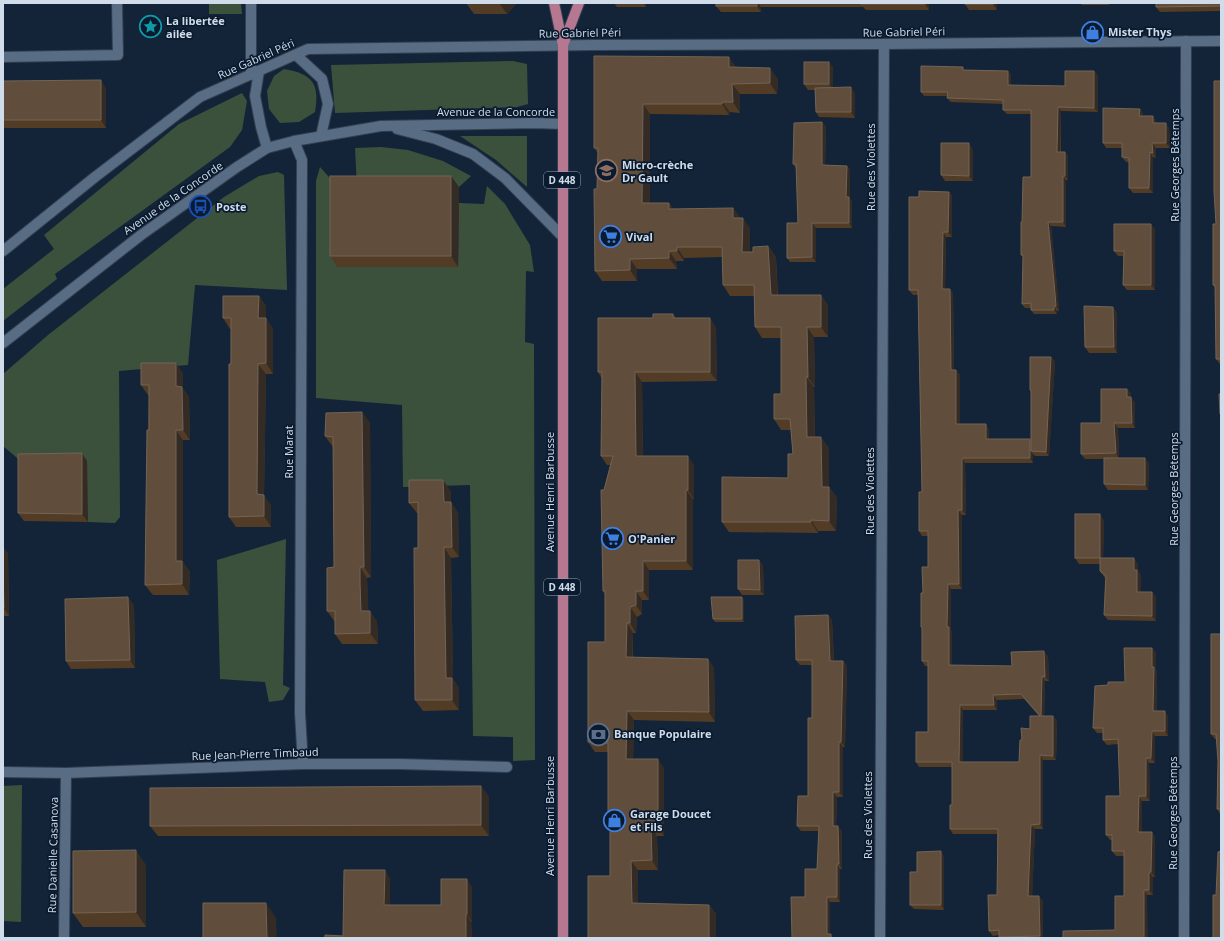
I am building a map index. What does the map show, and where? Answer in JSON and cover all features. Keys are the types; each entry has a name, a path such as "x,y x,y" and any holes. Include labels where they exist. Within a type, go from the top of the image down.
{"main road":[{"name":"Avenue Henri Barbusse","path":"554,3 563,45 563,938"},
{"name":"Avenue Henri Barbusse","path":"563,45 579,3"}],"street":[{"path":"3,57 118,55 117,3"},
{"path":"251,3 255,96 267,148"},
{"name":"Rue Georges Bétemps","path":"1184,938 1186,41"},
{"name":"Rue Gabriel Péri","path":"3,251 95,177 200,97 308,49 563,45 1221,41"},
{"name":"Rue des Violettes","path":"880,938 884,44"},
{"path":"296,55 322,79 328,104 321,136"},
{"name":"Avenue de la Concorde","path":"3,342 141,235 237,167 267,148 294,141 381,126 535,123 562,124"},
{"name":"Avenue de la Concorde","path":"381,126 436,139 473,154 505,178 562,236"},
{"name":"Rue Marat","path":"294,141 302,160 300,713 303,764"},
{"name":"Rue Jean-Pierre Timbaud","path":"3,772 66,773 303,764 400,764 507,767"},
{"name":"Rue Danielle Casanova","path":"64,938 66,773"}],"green space":[{"path":"209,3 241,3 242,14 209,14"},
{"path":"513,61 527,64 528,104 517,107 335,113 331,65"},
{"path":"284,69 294,71 307,77 315,87 315,112 299,122 280,123 269,109 267,91 274,76"},
{"path":"242,93 247,101 242,130 230,147 55,274 57,279 3,321 3,289 54,249 44,235 179,124"},
{"path":"460,136 527,136 527,187 496,160"},
{"path":"381,147 408,150 443,161 471,176 459,187 357,187 355,148"},
{"path":"320,167 337,186 458,267 459,203 484,204 487,186 505,204 530,245 534,272 526,271 525,342 534,344 535,760 513,761 513,737 473,736 470,485 403,487 402,405 316,398 316,181"},
{"path":"278,172 284,175 287,290 195,285 188,365 119,371 120,517 115,523 88,522 3,446 3,374 48,335 224,197 259,176"},
{"path":"286,539 283,685 290,688 283,700 269,702 265,682 220,679 217,560"},
{"path":"22,785 21,922 3,921 3,786"}],"building":[{"path":"716,3 757,3 757,6 716,6"},
{"path":"925,3 925,4 861,4"},
{"path":"993,3 993,4 965,4"},
{"path":"1156,3 1221,3 1221,6 1156,7"},
{"path":"594,56 729,57 729,67 770,68 770,83 732,84 733,102 722,102 722,104 643,104 642,203 669,203 669,209 733,208 733,218 743,218 742,252 753,252 753,247 768,246 771,295 821,295 821,327 807,327 807,437 821,437 822,487 829,487 829,521 722,522 722,477 788,478 788,454 793,454 790,419 774,419 774,394 781,394 781,327 755,327 754,285 723,285 722,247 677,247 677,251 669,251 669,258 630,259 630,270 595,271 594,189 597,189 598,148 594,148"},
{"path":"804,62 829,62 829,84 804,84"},
{"path":"921,66 963,67 963,70 1008,71 1008,85 1065,86 1065,71 1094,71 1094,108 1058,107 1057,152 1065,152 1065,176 1063,176 1063,222 1048,222 1056,306 1054,306 1054,310 1031,310 1031,303 1022,304 1023,255 1021,255 1021,222 1023,177 1031,177 1031,110 1003,110 1003,100 947,98 948,92 921,92"},
{"path":"101,80 101,120 3,120 3,81"},
{"path":"1214,81 1221,81 1221,359 1216,359 1215,285 1213,285 1213,224 1216,224 1214,192"},
{"path":"851,87 851,112 816,112 815,88"},
{"path":"1103,108 1140,109 1139,116 1153,116 1153,123 1166,123 1166,143 1152,143 1153,153 1150,152 1149,188 1129,188 1129,158 1122,157 1122,143 1103,143"},
{"path":"822,122 822,165 847,166 846,197 849,197 849,223 812,223 812,257 787,258 787,223 798,223 796,164 793,164 794,123"},
{"path":"941,143 969,143 969,176 941,175"},
{"path":"330,176 451,176 451,256 330,256"},
{"path":"919,191 949,192 948,232 943,232 942,289 950,289 951,370 956,370 956,424 986,424 986,439 1030,439 1030,458 962,458 962,510 958,510 959,584 948,584 947,627 949,627 949,665 1012,666 1011,652 1044,651 1045,677 1042,676 1041,716 1053,716 1053,756 1040,755 1040,824 1031,825 1028,896 1039,896 1040,936 999,937 999,930 989,931 988,895 997,895 998,829 950,829 950,805 952,805 952,762 916,762 916,732 928,732 928,661 922,661 921,627 921,593 923,593 922,567 928,567 928,531 919,531 919,492 922,492 918,290 909,290 909,197 919,197","holes":["1021,694 1040,716 1030,716 1030,729 1021,728 1022,740 1020,740 1019,762 959,762 960,705 994,705 993,695"]},
{"path":"1114,224 1151,224 1151,285 1123,285 1124,251 1114,251"},
{"path":"223,296 259,296 258,318 266,318 266,363 258,364 257,494 264,495 264,516 229,517 229,364 231,364 231,318 223,318"},
{"path":"1084,306 1113,307 1114,347 1085,347"},
{"path":"653,314 673,314 673,318 710,318 710,372 635,372 636,456 688,456 688,490 686,490 686,561 643,561 643,591 636,591 636,605 630,607 630,623 627,623 626,657 708,659 709,712 627,711 626,759 658,759 658,827 651,827 652,860 631,861 632,903 709,905 709,938 588,938 588,876 610,876 610,827 608,827 608,743 588,742 588,642 605,642 605,591 603,591 601,490 604,490 613,456 601,456 602,372 598,372 598,318 653,318"},
{"path":"1030,357 1051,357 1046,452 1031,451"},
{"path":"141,363 176,363 176,386 182,387 183,430 176,430 176,561 182,561 182,584 145,585 149,385 141,385"},
{"path":"1101,389 1127,389 1127,397 1131,397 1132,423 1114,423 1116,453 1081,454 1081,423 1101,423"},
{"path":"1219,394 1221,394 1221,414 1220,414"},
{"path":"362,412 364,567 360,567 360,584 361,611 370,611 370,633 335,634 335,611 327,611 327,568 334,567 333,437 325,436 326,413"},
{"path":"82,453 82,514 18,513 18,454"},
{"path":"1104,458 1145,458 1145,485 1104,484"},
{"path":"409,480 443,480 444,502 451,502 452,547 444,547 446,678 452,678 452,700 415,700 414,548 418,548 418,502 409,503"},
{"path":"1075,514 1100,514 1100,558 1075,558"},
{"path":"1100,558 1134,558 1134,570 1137,570 1137,592 1152,592 1152,616 1104,615 1106,576 1100,571"},
{"path":"738,560 759,560 760,590 738,589"},
{"path":"3,570 4,608 3,608"},
{"path":"128,597 130,660 66,661 65,599"},
{"path":"711,597 742,597 742,619 713,619"},
{"path":"828,615 830,661 843,661 841,742 839,742 839,792 833,792 833,826 838,826 839,864 837,864 837,897 827,897 827,934 831,934 831,938 792,938 791,897 805,897 805,869 817,869 819,826 797,826 798,796 808,796 808,718 812,718 812,660 796,660 795,616"},
{"path":"1211,634 1221,634 1221,809 1217,809 1218,761 1216,734 1211,734"},
{"path":"1124,648 1152,648 1152,667 1154,667 1153,711 1165,711 1165,731 1152,731 1151,758 1146,758 1146,796 1139,796 1138,832 1152,832 1149,890 1144,890 1144,938 1063,938 1063,931 1115,930 1115,896 1124,896 1124,851 1112,851 1112,835 1106,835 1106,796 1120,796 1118,739 1103,740 1103,728 1093,728 1095,686 1108,685 1108,682 1125,682"},
{"path":"481,786 481,825 150,826 150,788"},
{"path":"136,850 136,912 73,913 73,851"},
{"path":"941,851 941,905 910,905 910,872 917,872 917,852"},
{"path":"1221,851 1221,938 1213,938 1213,895 1216,895 1218,852"},
{"path":"344,870 385,870 384,905 441,905 441,879 467,879 466,938 325,938 325,935 343,936"},
{"path":"203,903 266,903 267,938 203,938"}],"place":[{"name":"La libertée ailée","path":"150,27"},
{"name":"Mister Thys","path":"1092,32"},
{"name":"Micro-crèche Dr Gault","path":"607,171"},
{"name":"Poste","path":"201,207"},
{"name":"Vival","path":"610,237"},
{"name":"O'Panier","path":"613,539"},
{"name":"Banque Populaire","path":"598,734"},
{"name":"Garage Doucet et Fils","path":"614,820"}]}
